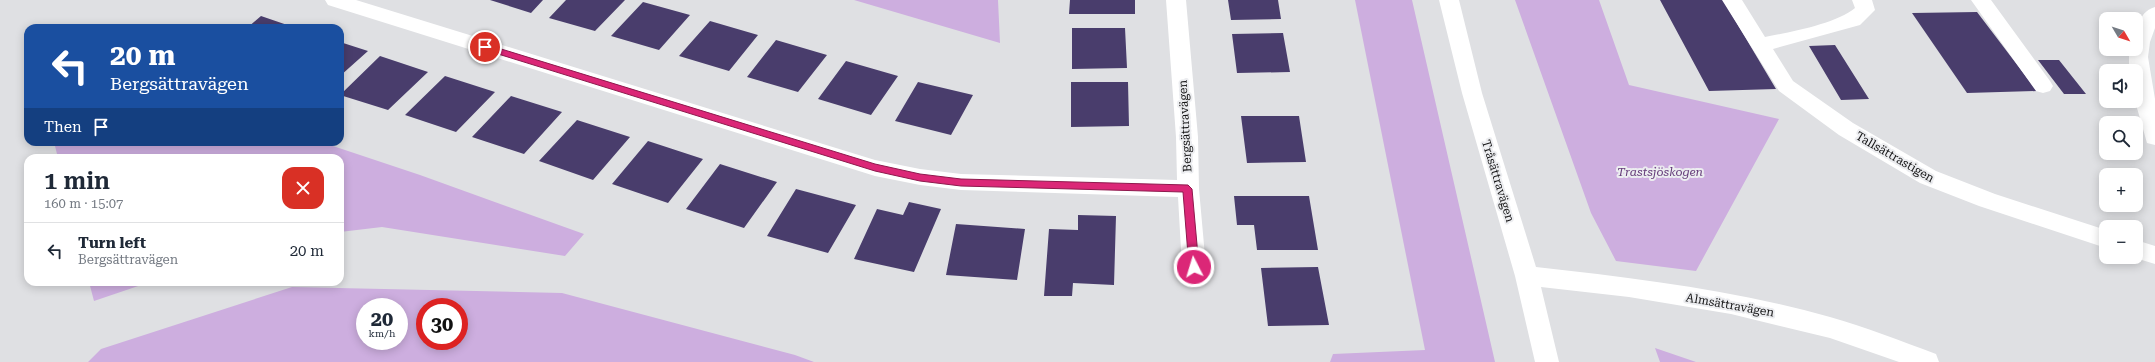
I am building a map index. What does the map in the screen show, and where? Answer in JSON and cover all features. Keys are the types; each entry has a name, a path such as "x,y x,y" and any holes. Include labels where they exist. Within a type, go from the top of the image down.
{"street":[{"name":"Bergsättravägen","path":"335,0 883,169 920,177 961,182 1188,189 1187,137 1176,0"},
{"name":"Tråsättravägen","path":"1449,0 1472,93 1527,276 1547,362"},
{"name":"Tallsättrastigen","path":"1732,0 1786,86 1846,129 1928,177 1987,200 2099,236"},
{"path":"1760,45 1853,20 1865,10 1862,0"},
{"path":"1981,0 2043,86"},
{"path":"2155,14 2140,37 2138,69 2155,137"},
{"path":"1188,189 1194,267"},
{"path":"2143,251 2155,255"},
{"name":"Almsättravägen","path":"1527,276 1607,284 1760,309 1831,327 1927,362"}],"green space":[{"path":"854,0 998,0 1000,43"},
{"path":"1355,0 1412,0 1495,362 1330,362 1333,354 1425,350"},
{"name":"Trastsjöskogen","path":"1515,0 1599,0 1629,85 1779,119 1696,271 1616,261 1591,213"},
{"path":"55,146 333,146 420,175 584,234 565,256 382,227 344,232 344,154 57,154"},
{"path":"90,286 138,286 94,301"},
{"path":"292,287 562,293 795,355 814,362 88,362 101,349"},
{"path":"1655,348 1696,362 1660,362"}],"building":[{"path":"490,0 543,0 531,13"},
{"path":"566,0 625,0 595,31 549,18"},
{"path":"1070,0 1135,0 1135,14 1069,14"},
{"path":"1228,0 1278,0 1281,19 1231,20"},
{"path":"1660,0 1723,0 1776,89 1709,91"},
{"path":"643,2 690,15 659,50 611,36"},
{"path":"1977,12 2037,91 1967,93 1912,13"},
{"path":"261,16 284,24 252,24"},
{"path":"710,21 758,35 729,71 679,56"},
{"path":"1072,28 1125,28 1127,68 1072,69"},
{"path":"1283,33 1290,72 1237,73 1232,34"},
{"path":"776,40 827,55 798,92 747,77"},
{"path":"344,43 368,51 344,72"},
{"path":"1835,45 1869,99 1841,100 1809,46"},
{"path":"380,56 428,72 388,110 344,96 344,91"},
{"path":"2038,60 2059,60 2086,94 2064,94"},
{"path":"846,61 898,76 871,115 818,99"},
{"path":"445,76 495,92 456,132 405,115"},
{"path":"918,82 973,95 951,135 895,121"},
{"path":"1071,82 1128,82 1129,126 1071,127"},
{"path":"511,96 562,112 524,154 472,137"},
{"path":"1241,116 1299,116 1306,162 1247,163"},
{"path":"577,120 630,137 593,180 539,161"},
{"path":"648,141 703,159 668,203 612,184"},
{"path":"720,164 777,182 744,228 686,209"},
{"path":"796,189 856,205 828,253 767,236"},
{"path":"1234,196 1309,196 1318,250 1257,250 1254,225 1237,225"},
{"path":"909,202 941,209 914,272 854,259 877,209 903,215"},
{"path":"1078,215 1116,216 1114,285 1073,283 1072,296 1044,296 1049,229 1078,230"},
{"path":"956,224 1025,229 1017,280 946,275"},
{"path":"1318,267 1329,325 1268,326 1261,268"}],"route":[{"path":"485,47 875,168 920,177 961,182 1188,189 1194,267"}]}
